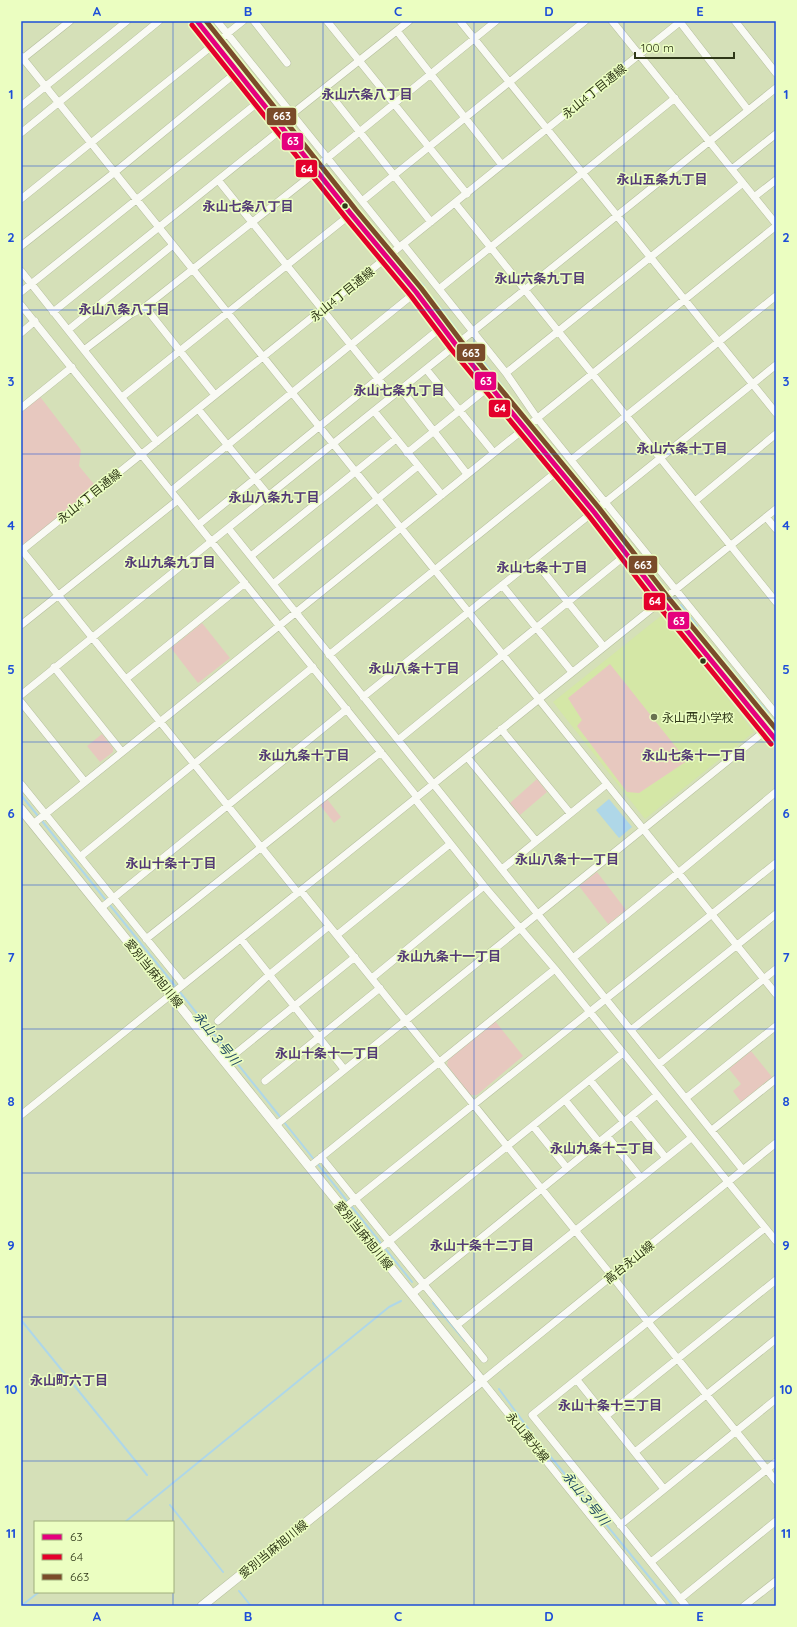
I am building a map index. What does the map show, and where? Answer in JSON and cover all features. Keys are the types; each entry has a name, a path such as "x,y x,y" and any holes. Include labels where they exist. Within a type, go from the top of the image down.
{"main road":[{"name":"愛別当麻旭川線","path":"21,809 39,818 107,903 171,995 230,1058 280,1122 350,1204 383,1246 412,1294 482,1381 202,1606"}],"street":[{"path":"70,21 22,58 401,527 434,570 470,612 776,994"},
{"path":"21,106 127,21"},
{"path":"21,133 160,21"},
{"path":"197,21 351,214 416,292 456,345 524,428 560,469 662,600 776,740"},
{"path":"217,21 362,201 439,289 506,373 536,418 776,714"},
{"path":"21,199 243,21"},
{"path":"254,21 287,63"},
{"path":"327,21 467,194"},
{"path":"292,114 409,21"},
{"path":"460,21 776,413"},
{"path":"84,350 131,314 146,307 316,169 327,157 496,21"},
{"path":"362,201 585,21"},
{"path":"39,818 685,300 776,225 612,21"},
{"path":"735,21 776,73"},
{"path":"681,22 748,110"},
{"name":"永山4丁目通線","path":"21,550 467,194 639,54 681,22"},
{"path":"397,31 502,165"},
{"path":"21,246 238,72"},
{"path":"325,88 431,222"},
{"path":"21,695 776,88"},
{"path":"439,289 675,98"},
{"path":"21,292 261,100"},
{"path":"54,312 283,128"},
{"path":"732,169 776,134"},
{"path":"218,180 392,396"},
{"path":"754,197 776,180"},
{"path":"506,373 743,184"},
{"path":"455,203 776,602"},
{"path":"122,397 351,214"},
{"path":"68,330 173,245"},
{"path":"21,271 157,442"},
{"path":"171,491 416,292"},
{"path":"570,460 776,296"},
{"path":"21,305 347,709 450,844 555,969 727,1183 776,1241"},
{"path":"146,307 215,396"},
{"path":"21,333 35,322"},
{"path":"198,525 443,326"},
{"path":"363,697 776,365"},
{"path":"21,408 72,367"},
{"path":"426,369 494,453"},
{"path":"407,453 490,386"},
{"path":"401,389 467,474"},
{"path":"198,409 269,496"},
{"path":"374,411 442,495"},
{"path":"695,501 776,434"},
{"path":"251,556 396,439"},
{"path":"273,584 418,466"},
{"path":"329,655 560,469"},
{"path":"21,625 178,500"},
{"path":"21,1115 776,509"},
{"path":"766,517 776,529"},
{"path":"228,528 743,1170"},
{"path":"21,550 93,637 261,847 355,957 776,1481"},
{"path":"398,740 626,554"},
{"path":"534,560 604,647"},
{"path":"126,679 245,583"},
{"path":"502,585 572,672"},
{"path":"54,667 122,752"},
{"path":"81,856 313,667"},
{"path":"21,702 85,782"},
{"path":"107,903 229,806 347,709"},
{"path":"280,1122 776,722"},
{"path":"501,729 570,813"},
{"path":"146,939 381,752"},
{"path":"467,757 536,841"},
{"path":"21,784 39,818 81,856 107,903 146,939 183,984"},
{"path":"502,868 607,784"},
{"path":"573,958 776,792"},
{"path":"337,935 450,844"},
{"path":"350,1204 589,1012 607,1000 776,863"},
{"path":"372,978 484,886"},
{"path":"631,1030 776,914"},
{"path":"218,1021 269,975 329,926"},
{"path":"241,939 344,1069"},
{"path":"230,1058 355,957"},
{"path":"484,1359 423,1285 383,1246 315,1162 555,969"},
{"path":"659,1064 776,969"},
{"path":"265,1081 380,988"},
{"path":"686,1098 776,1026"},
{"path":"383,1246 623,1053"},
{"path":"712,1130 776,1079"},
{"path":"590,1080 624,1122"},
{"path":"412,1294 657,1095"},
{"path":"565,1100 599,1142"},
{"path":"632,1116 666,1158"},
{"path":"533,1126 567,1168"},
{"path":"607,1136 641,1178"},
{"path":"457,1325 691,1138"},
{"name":"高台永山線","path":"482,1381 776,1143"},
{"path":"686,1606 532,1415 765,1228"},
{"path":"606,1416 776,1280"},
{"path":"635,1452 776,1339"},
{"path":"577,1380 664,1489"},
{"name":"永山東光線","path":"482,1381 663,1606"},
{"path":"620,1525 776,1399"},
{"path":"651,1562 776,1462"},
{"path":"680,1599 776,1521"},
{"path":"744,1606 776,1581"}],"shaded area":[{"path":"38,394 81,450 79,466 98,489 21,549 21,408"},
{"name":"永山西小学校","path":"662,615 754,732 645,819 553,702"},
{"path":"202,623 230,658 198,683 171,648"},
{"path":"610,664 687,761 639,793 627,792 577,726 582,720 568,698"},
{"path":"102,734 113,748 113,752 100,762 87,746"},
{"path":"537,779 547,792 520,815 510,803"},
{"path":"327,799 341,817 334,823 320,805"},
{"path":"597,872 626,910 608,924 579,886"},
{"path":"495,1021 523,1056 477,1095 470,1095 447,1065 448,1060"},
{"path":"751,1051 772,1077 741,1102 733,1091 741,1084 729,1069"}],"water":[{"path":"609,799 632,827 619,838 596,810"}],"waterway":[{"path":"209,21 214,28"},
{"path":"229,48 312,152"},
{"path":"329,172 385,242"},
{"path":"401,260 409,271 424,286"},
{"path":"433,298 457,330"},
{"path":"472,347 524,414"},
{"path":"539,432 593,498"},
{"path":"607,515 662,584"},
{"path":"681,605 697,626"},
{"path":"721,657 768,713"},
{"name":"永山３号川","path":"21,795 176,987"},
{"name":"永山３号川","path":"179,991 281,1118"},
{"name":"永山３号川","path":"284,1122 412,1282"},
{"path":"126,1521 389,1307 401,1301"},
{"name":"永山３号川","path":"433,1303 465,1341"},
{"path":"21,1320 147,1475"},
{"name":"永山３号川","path":"499,1389 536,1439 673,1606"},
{"path":"170,1505 223,1572"},
{"path":"239,1591 251,1606"},
{"path":"21,1606 38,1593"}],"transit line":[{"name":"63","path":"197,21 351,214 416,292 456,345 594,512 662,600 776,740"},
{"name":"663","path":"206,21 356,210 421,288 461,341 599,508 667,596 776,729"},
{"name":"64","path":"192,25 346,218 411,296 451,349 589,516 657,604 771,744"}],"place":[{"name":"永山西小学校","path":"654,717"}],"district":[{"name":"永山六条八丁目","path":"367,94"},
{"name":"永山五条九丁目","path":"662,179"},
{"name":"永山七条八丁目","path":"248,206"},
{"name":"永山六条九丁目","path":"540,278"},
{"name":"永山八条八丁目","path":"124,309"},
{"name":"永山七条九丁目","path":"399,390"},
{"name":"永山六条十丁目","path":"682,448"},
{"name":"永山八条九丁目","path":"274,497"},
{"name":"永山九条九丁目","path":"170,562"},
{"name":"永山七条十丁目","path":"542,567"},
{"name":"永山八条十丁目","path":"414,668"},
{"name":"永山九条十丁目","path":"304,755"},
{"name":"永山七条十一丁目","path":"694,755"},
{"name":"永山八条十一丁目","path":"567,859"},
{"name":"永山十条十丁目","path":"171,863"},
{"name":"永山九条十一丁目","path":"449,956"},
{"name":"永山十条十一丁目","path":"327,1053"},
{"name":"永山九条十二丁目","path":"602,1148"},
{"name":"永山十条十二丁目","path":"482,1245"},
{"name":"永山町六丁目","path":"69,1380"},
{"name":"永山十条十三丁目","path":"610,1405"}]}
